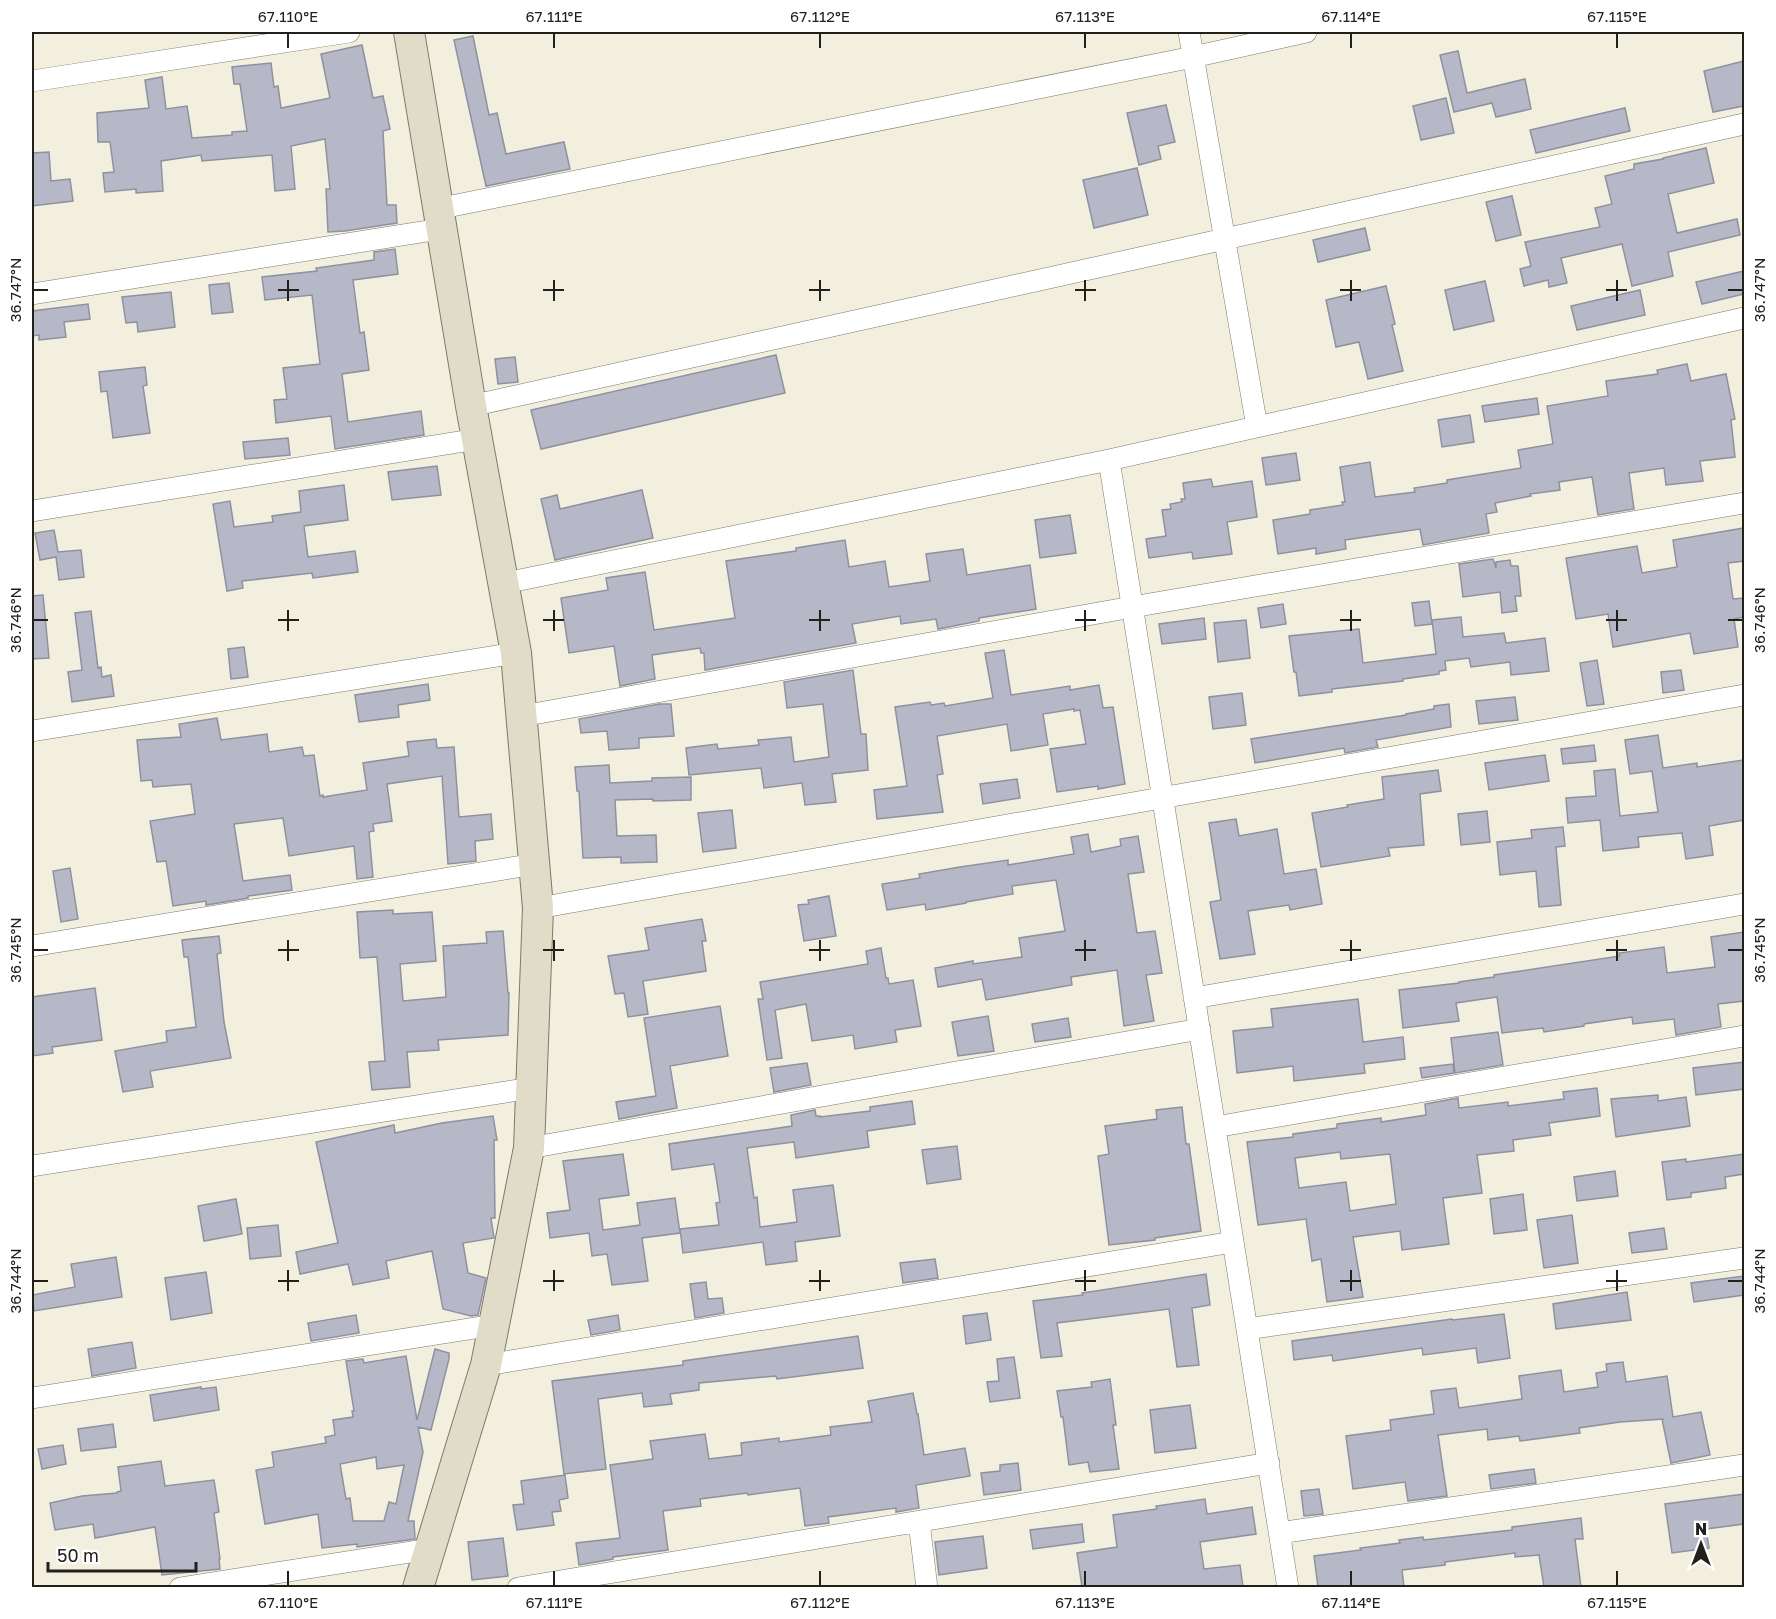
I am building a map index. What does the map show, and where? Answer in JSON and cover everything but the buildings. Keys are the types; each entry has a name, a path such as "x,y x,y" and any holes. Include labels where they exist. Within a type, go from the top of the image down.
{"street":[{"path":"32,81 349,32"},
{"path":"409,32 471,406 516,653 538,908 529,1148 486,1365 418,1587"},
{"path":"1189,32 1257,427"},
{"path":"32,294 439,219 1306,32"},
{"path":"471,406 1744,123"},
{"path":"505,583 1109,459 1744,318"},
{"path":"32,511 477,439"},
{"path":"1109,459 1288,1587"},
{"path":"522,716 1132,607 1744,503"},
{"path":"32,731 516,653"},
{"path":"538,908 1744,695"},
{"path":"32,946 535,864"},
{"path":"1194,998 1744,904"},
{"path":"529,1148 1200,1029"},
{"path":"1215,1127 1744,1036"},
{"path":"32,1166 531,1088"},
{"path":"486,1365 1233,1242"},
{"path":"1247,1329 1744,1257"},
{"path":"32,1398 494,1324"},
{"path":"518,1587 1269,1463"},
{"path":"1279,1533 1744,1466"},
{"path":"919,1522 927,1587"},
{"path":"180,1587 430,1549"}]}
